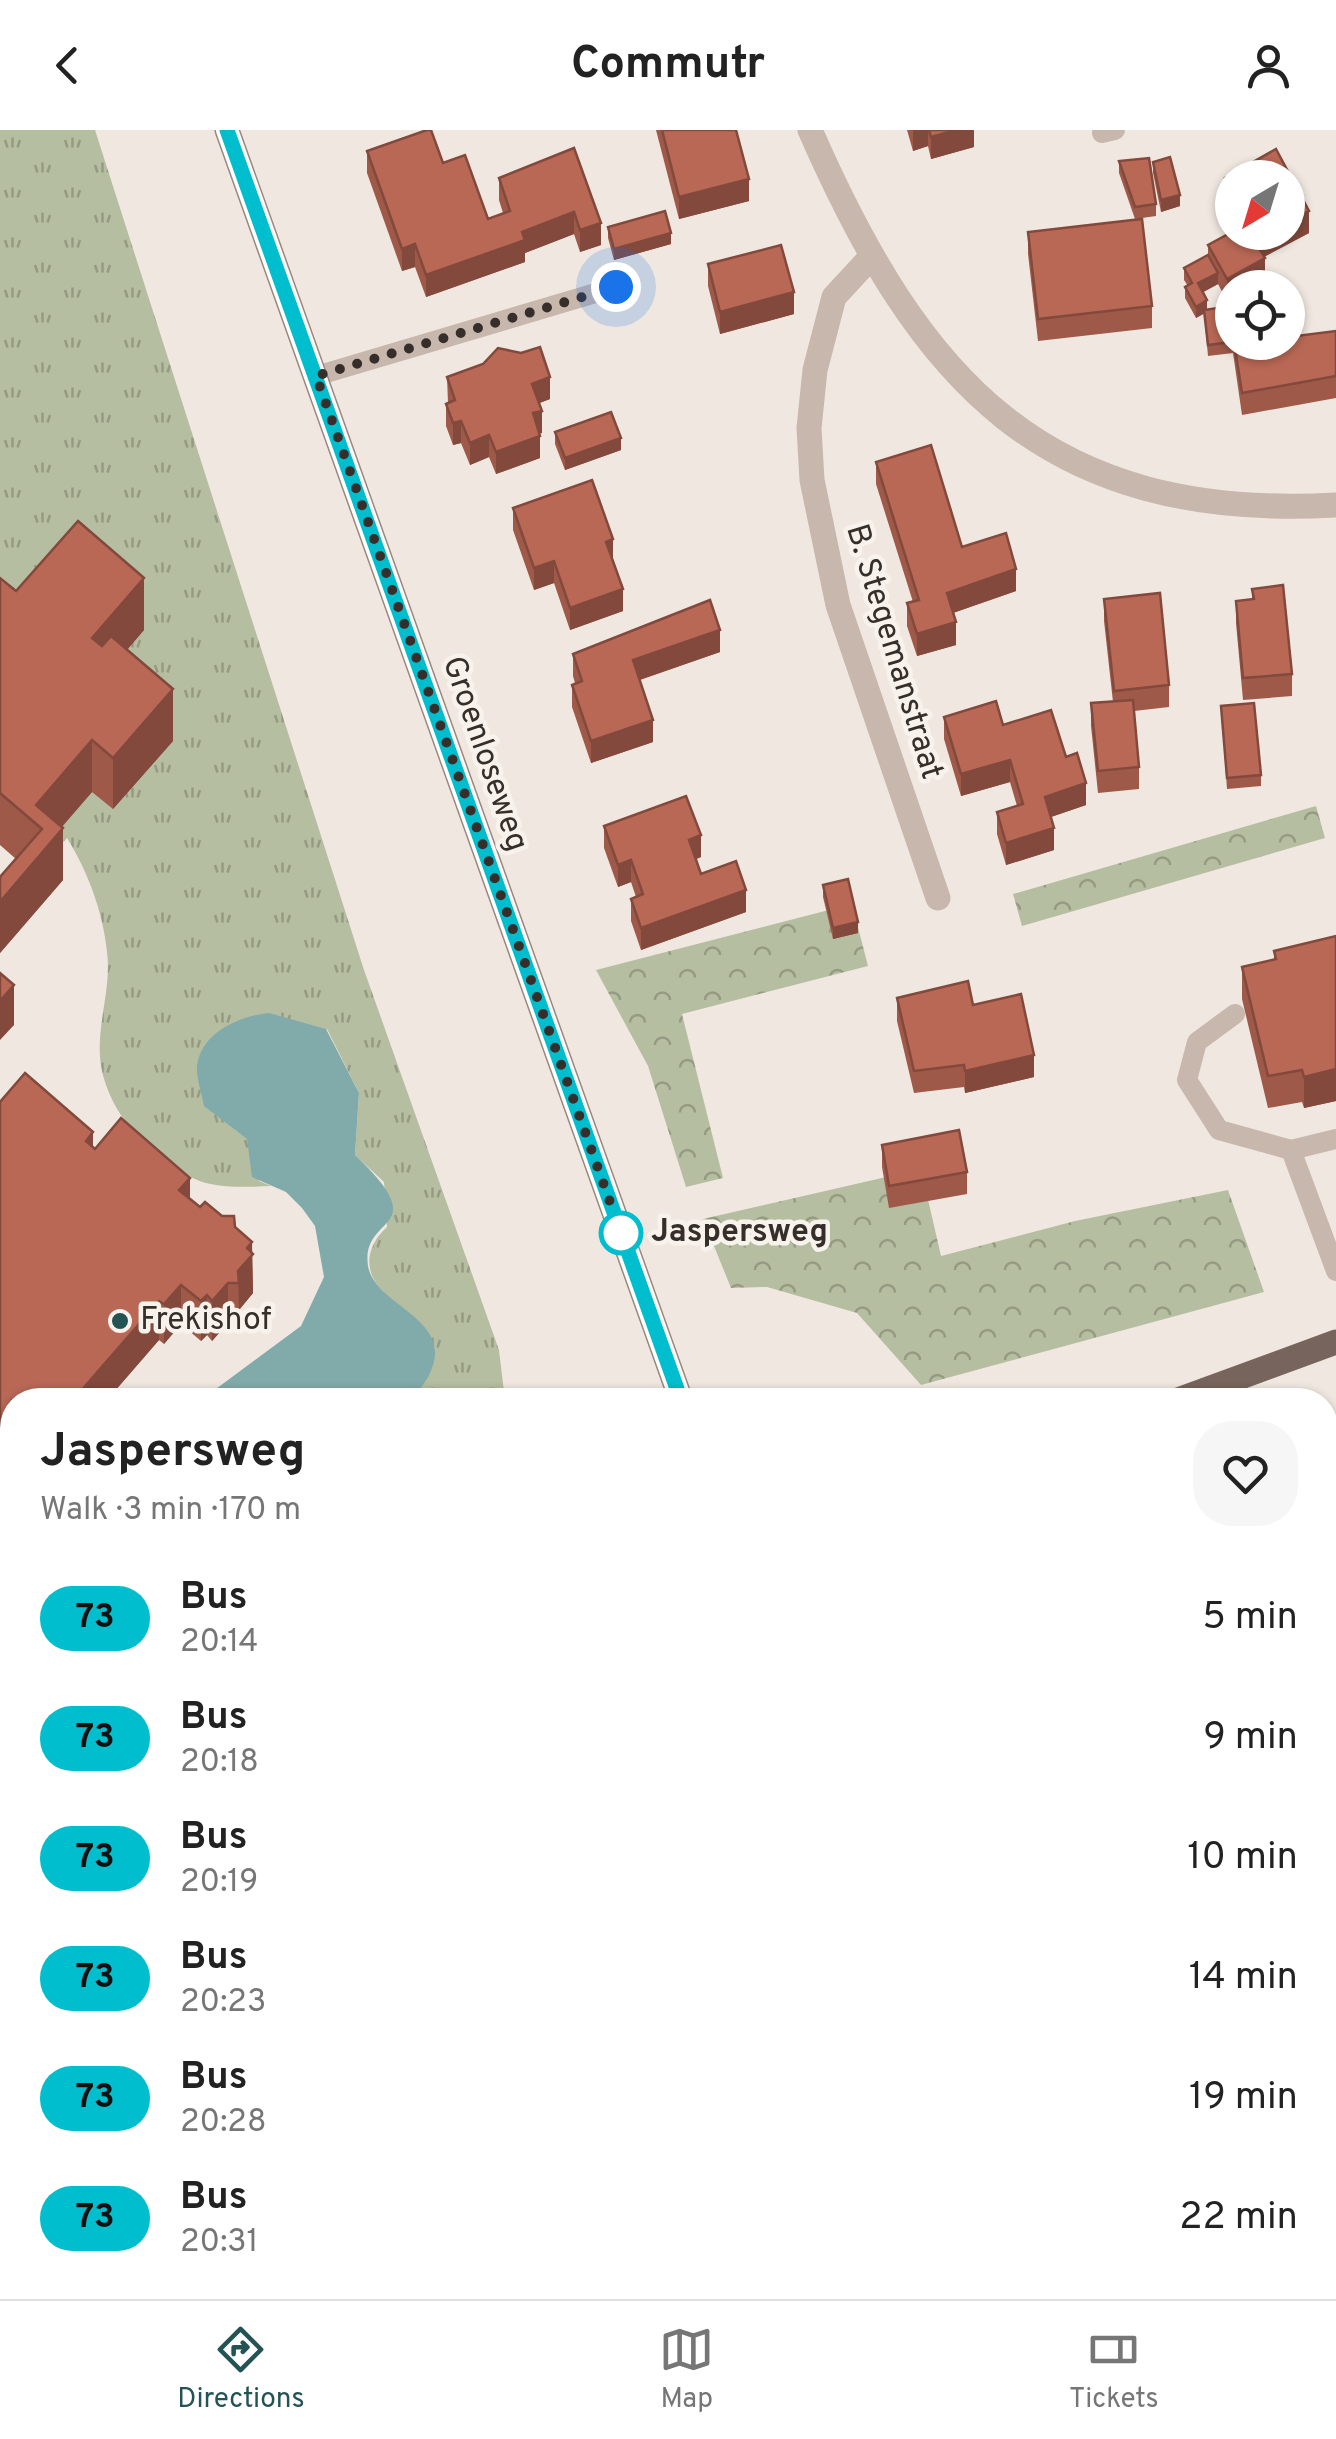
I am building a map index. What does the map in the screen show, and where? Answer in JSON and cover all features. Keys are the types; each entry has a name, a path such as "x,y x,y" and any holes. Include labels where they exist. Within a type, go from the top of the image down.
{"main road":[{"name":"Groenloseweg","path":"226,130 676,1388"},
{"path":"1211,1388 1336,1342"}],"street":[{"path":"810,130 871,257 928,343 1011,426 1071,459 1136,486 1262,509 1336,505"},
{"name":"B. Stegemanstraat","path":"871,257 834,296 815,370 809,428 812,480 838,605 938,898"}],"lane":[{"path":"316,376 616,287"},
{"path":"1235,1014 1198,1042 1187,1080 1219,1130 1291,1150 1336,1139"},
{"path":"1291,1150 1336,1271"}],"green space":[{"path":"0,130 95,130 364,970 499,1350 504,1388 411,1388 384,1292 370,1268 371,1251 387,1227 384,1182 355,1155 359,1093 327,1029 234,1129 248,1139 259,1181 271,1186 232,1187 195,1179 163,1160 134,1133 113,1101 101,1066 107,952 98,907 82,865 67,838 47,860 0,820"},
{"path":"1316,806 1325,838 1022,926 1013,894"},
{"path":"852,904 868,966 682,1014 723,1178 686,1187 648,1066 596,970"},
{"path":"921,1169 941,1256 1075,1221 1228,1190 1264,1292 921,1385 857,1313 767,1287 731,1288 703,1219"}],"water":[{"path":"269,1013 326,1029 359,1093 355,1155 379,1180 391,1198 393,1210 374,1237 368,1266 383,1291 430,1335 435,1349 433,1365 420,1388 217,1388 301,1326 324,1277 315,1226 286,1192 252,1177 247,1139 204,1106 198,1081 200,1054 214,1035 246,1018"}],"building":[{"path":"431,130 443,163 465,155 488,219 510,211 499,178 574,148 601,223 580,230 574,212 522,232 525,240 426,275 415,244 402,249 367,151"},
{"path":"662,130 736,130 749,179 679,197"},
{"path":"929,130 956,130 931,137"},
{"path":"1276,149 1282,160 1257,160"},
{"path":"1170,157 1180,195 1161,200 1153,162"},
{"path":"1149,158 1156,204 1135,207 1119,161"},
{"path":"665,211 671,233 614,249 608,227"},
{"path":"1142,219 1152,306 1038,319 1028,232"},
{"path":"1215,241 1215,250 1260,250 1265,258 1243,270 1222,270 1208,245"},
{"path":"781,245 794,292 720,312 708,264"},
{"path":"1208,255 1216,270 1198,283 1207,300 1196,307 1185,287 1192,283 1184,268"},
{"path":"1215,308 1215,344 1208,345 1204,310"},
{"path":"1336,331 1336,376 1242,393 1237,360 1305,360 1305,335"},
{"path":"540,347 550,377 532,384 542,411 533,413 540,436 496,452 489,435 470,443 461,421 453,423 446,404 455,400 447,377 483,364 498,348 521,353"},
{"path":"611,412 621,438 565,458 555,432"},
{"path":"931,445 962,547 1006,533 1016,569 947,593 956,622 917,634 907,603 919,600 876,462"},
{"path":"592,480 613,539 606,542 623,589 570,608 554,561 534,568 513,508"},
{"path":"78,521 144,578 92,638 102,646 111,636 173,689 113,758 92,740 36,805 63,828 0,902 0,877 42,829 0,793 0,578 16,591"},
{"path":"1283,585 1292,674 1243,678 1236,601 1254,599 1252,589"},
{"path":"1160,593 1169,685 1114,691 1104,599"},
{"path":"710,600 720,630 633,660 653,720 591,741 572,685 582,681 573,654"},
{"path":"1133,700 1139,767 1098,771 1091,703"},
{"path":"996,701 1003,725 1051,710 1066,757 1077,753 1086,783 1045,797 1054,828 1006,843 997,812 1023,804 1010,760 961,774 944,717"},
{"path":"1254,703 1261,775 1227,778 1221,706"},
{"path":"686,796 701,835 689,840 701,874 736,861 746,890 641,928 631,899 643,894 631,860 618,865 604,826"},
{"path":"848,879 858,922 833,928 823,885"},
{"path":"1336,936 1336,1069 1304,1077 1302,1070 1268,1076 1242,967 1276,959 1274,951"},
{"path":"0,973 14,985 0,1001"},
{"path":"968,981 973,1005 1021,994 1034,1055 965,1071 964,1065 914,1071 897,998"},
{"path":"25,1073 93,1132 86,1141 95,1149 121,1118 190,1178 179,1190 200,1207 205,1202 222,1216 234,1216 235,1227 252,1242 247,1248 253,1254 238,1271 239,1283 228,1283 212,1301 207,1295 201,1301 181,1285 164,1304 159,1301 83,1388 0,1388 0,1102"},
{"path":"959,1130 967,1172 889,1186 882,1145"}],"bus line":[{"name":"73","path":"227,130 677,1388"}],"place":[{"name":"Jaspersweg","path":"621,1233"},
{"name":"Frekishof","path":"120,1321"}],"route":[{"path":"616,287 316,376 621,1233"}]}
